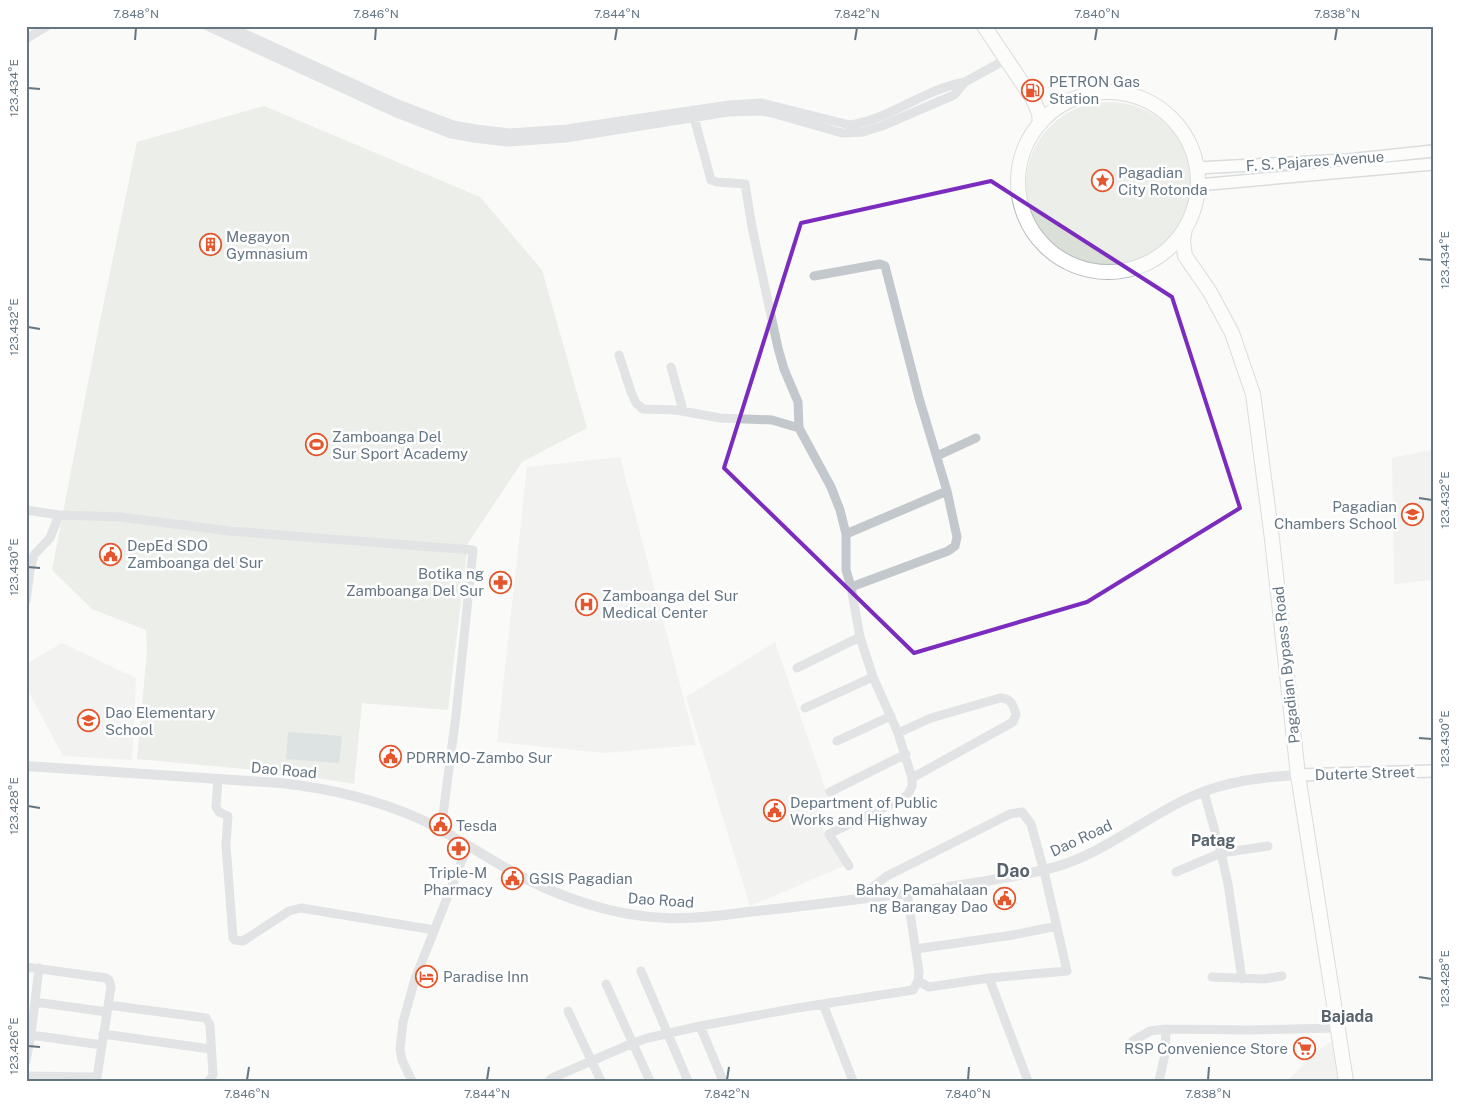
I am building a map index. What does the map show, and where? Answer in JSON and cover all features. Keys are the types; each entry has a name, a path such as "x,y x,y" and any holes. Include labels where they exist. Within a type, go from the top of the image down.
{"highway":[{"path":"984,26 1005,60 1033,99 1039,113 1040,124"},
{"path":"1105,92 1121,93 1144,100 1165,113 1177,124 1193,152 1197,168 1198,185 1194,208 1185,228 1179,238 1161,255 1129,270 1106,272 1088,270 1071,264 1043,244 1027,219 1019,190 1020,166 1028,144 1040,124 1059,107 1082,97 1105,92"},
{"path":"1033,99 1043,105 1059,107"},
{"name":"Pagadian Bypass Road","path":"1185,228 1183,241 1186,256 1210,292 1232,333 1253,394 1272,539 1298,776 1346,1081"},
{"path":"1161,255 1176,256 1189,263"}],"main road":[{"name":"F. S. Pajares Avenue","path":"1197,168 1347,160 1433,151"},
{"name":"F. S. Pajares Avenue","path":"1198,185 1433,164"},
{"name":"Duterte Street","path":"1298,776 1433,771"}],"street":[{"path":"26,39 47,26"},
{"path":"207,26 394,112 451,134 507,142 566,138 693,114"},
{"path":"228,26 368,92 453,125 509,133 567,129 693,114 761,111 842,133 863,132 954,96 965,82 1005,60"},
{"path":"693,114 711,180 745,184 752,227 778,348 784,369 798,402 799,428 831,487 840,510 846,534 845,566 851,587 860,637 873,677 906,754 912,778 912,786 904,798 829,834 849,866"},
{"path":"814,276 880,264 885,266 919,398 947,491 957,537 955,546 948,551 851,587"},
{"path":"619,355 631,392 639,406 643,409 683,410 720,418 772,420 799,428"},
{"path":"671,367 683,410"},
{"path":"937,456 976,438"},
{"path":"846,534 947,491"},
{"path":"26,510 59,515 120,517 229,531 473,550 456,715 441,830"},
{"path":"26,602 34,555 50,538 59,515"},
{"path":"797,668 860,637"},
{"path":"805,708 873,677"},
{"path":"898,733 931,718 1000,698 1005,698 1011,702 1016,714 1013,722 912,778"},
{"path":"837,741 891,716"},
{"path":"830,792 906,754"},
{"name":"Dao Road","path":"26,766 315,787 347,793 395,809 441,830 505,868 559,893 610,911 664,918 715,916 907,893 1044,870 1084,856 1169,808 1204,792 1235,781 1264,777 1298,776"},
{"path":"218,779 216,807 219,812 228,816 226,845 233,938 235,940 243,941 289,911 301,908 434,930"},
{"path":"1204,792 1221,853 1234,920 1242,979"},
{"path":"864,898 874,886 887,876 1016,812 1022,812 1026,816 1031,824 1044,870 1067,971 989,978 928,987 918,981"},
{"path":"412,1081 402,1060 400,1039 403,1022 415,979 468,845"},
{"path":"1176,872 1221,853 1268,846"},
{"path":"548,1081 634,1043 700,1026 910,991 916,986 918,981 916,949 907,893"},
{"path":"916,949 1013,935 1057,926"},
{"path":"26,967 106,978 111,987 97,1079 26,1076"},
{"path":"26,1062 39,968"},
{"path":"641,971 688,1081"},
{"path":"1212,977 1264,979 1282,976"},
{"path":"989,978 1028,1081"},
{"path":"606,984 650,1081"},
{"path":"35,1002 206,1018 210,1026 211,1080"},
{"path":"823,1004 853,1081"},
{"path":"568,1011 601,1081"},
{"path":"700,1026 723,1081"},
{"path":"1134,1041 1150,1031 1166,1028 1249,1030 1337,1028"},
{"path":"1159,1081 1165,1054 1166,1028"},
{"path":"103,1034 210,1049"},
{"path":"31,1035 102,1045"}],"highlighted area":[{"path":"991,181 1172,297 1240,508 1087,602 914,653 724,468 801,223"}],"shaded area":[{"path":"1109,102 1133,106 1148,112 1173,133 1182,146 1188,161 1192,185 1188,209 1182,224 1161,249 1148,258 1133,264 1109,268 1085,264 1070,258 1045,237 1036,224 1030,209 1026,185 1030,161 1036,146 1057,121 1070,112 1085,106"},
{"name":"Zamboanga Del Sur Sport Academy","path":"264,106 480,197 542,270 587,428 522,462 468,543 448,710 362,703 354,784 288,773 137,759 147,652 146,630 92,609 52,570 137,142"},
{"name":"Pagadian Chambers School","path":"1433,451 1433,580 1394,584 1392,458"},
{"name":"Zamboanga del Sur Medical Center","path":"620,457 696,745 604,753 497,742 527,467"},
{"path":"775,642 829,799 819,821 844,866 750,906 686,697"},
{"name":"Dao Elementary School","path":"62,643 136,678 132,760 63,756 26,687 26,664"},
{"path":"288,732 342,736 339,763 286,759"},
{"path":"1332,1041 1338,1081 1287,1081 1315,1053"}],"place":[{"name":"PETRON Gas Station","path":"1033,90"},
{"name":"Pagadian City Rotonda","path":"1102,181"},
{"name":"Megayon Gymnasium","path":"210,245"},
{"name":"Zamboanga Del Sur Sport Academy","path":"316,445"},
{"name":"Pagadian Chambers School","path":"1413,515"},
{"name":"DepEd SDO Zamboanga del Sur","path":"111,554"},
{"name":"Botika ng Zamboanga Del Sur","path":"500,582"},
{"name":"Zamboanga del Sur Medical Center","path":"586,604"},
{"name":"Dao Elementary School","path":"89,721"},
{"name":"PDRRMO-Zambo Sur","path":"390,757"},
{"name":"Department of Public Works and Highway","path":"774,811"},
{"name":"Tesda","path":"440,825"},
{"name":"Triple-M Pharmacy","path":"458,849"},
{"name":"GSIS Pagadian","path":"513,878"},
{"name":"Bahay Pamahalaan ng Barangay Dao","path":"1004,898"},
{"name":"Paradise Inn","path":"427,976"},
{"name":"RSP Convenience Store","path":"1304,1048"}],"district":[{"name":"Patag","path":"1213,840"},
{"name":"Dao","path":"1013,870"},
{"name":"Bajada","path":"1347,1016"}]}
